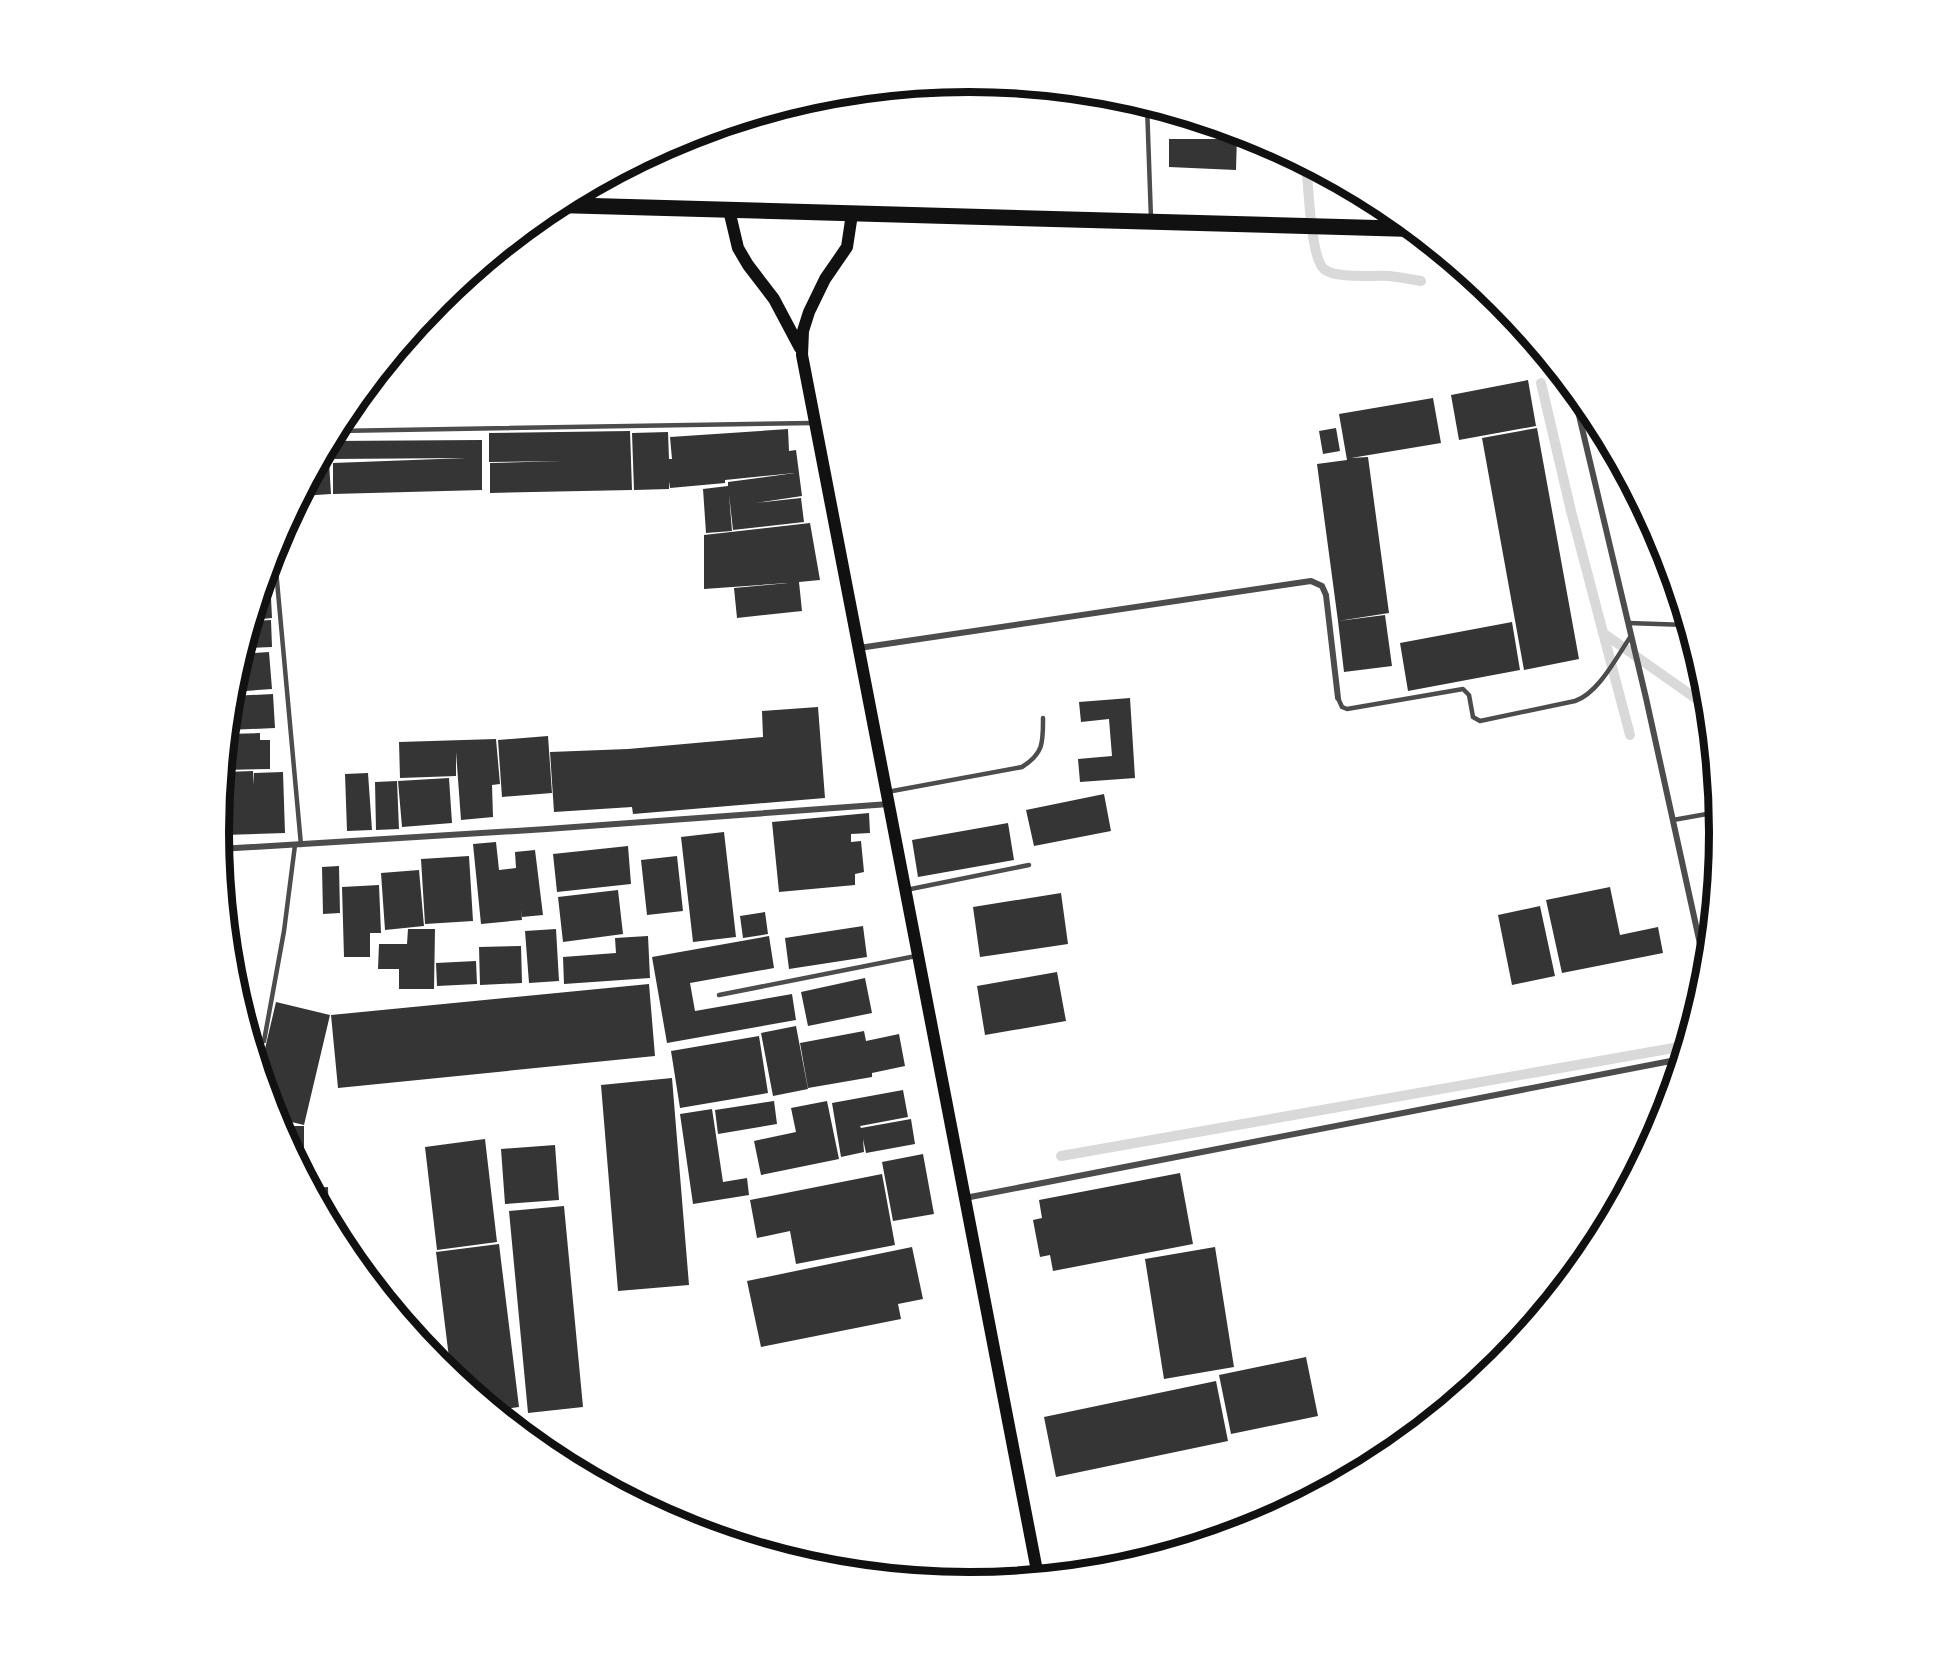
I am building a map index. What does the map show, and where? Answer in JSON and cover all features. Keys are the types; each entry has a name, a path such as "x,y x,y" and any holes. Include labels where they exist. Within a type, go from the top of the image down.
{"highway":[{"path":"575,206 1397,229"}],"main road":[{"path":"729,210 738,248 774,299 796,337 802,355 1037,1569"},
{"path":"802,355 803,331 809,312 825,279 847,247 852,214"}],"street":[{"path":"1578,411 1646,698 1700,944"},
{"path":"859,648 1311,581 1322,586 1326,595 1338,698"},
{"path":"229,849 888,798"},
{"path":"965,1198 1673,1061"}],"lane":[{"path":"1147,114 1151,222"},
{"path":"347,431 816,423"},
{"path":"264,1041 298,845 276,573"},
{"path":"1628,623 1679,625"},
{"path":"1338,698 1342,707 1347,709 1463,689 1469,695 1473,717 1480,721 1581,699 1589,694 1600,681 1631,636"},
{"path":"888,798 1022,767 1032,760 1043,744 1042,718"},
{"path":"1673,820 1709,814"},
{"path":"906,890 1029,866"},
{"path":"719,995 918,955"}],"building":[{"path":"1217,135 1237,142 1236,170 1169,167 1169,139 1217,139"},
{"path":"1528,380 1536,426 1459,440 1451,395"},
{"path":"1433,398 1441,443 1351,458 1368,457 1389,613 1338,621 1317,464 1347,460 1339,414"},
{"path":"1336,428 1340,451 1323,454 1319,431"},
{"path":"1537,428 1579,659 1524,670 1482,438"},
{"path":"788,429 789,451 796,450 802,496 755,503 801,498 804,522 733,530 729,494 732,531 706,533 703,489 728,486 728,482 795,473 670,488 669,481 669,489 634,490 632,433 668,432 669,459 672,459 670,437"},
{"path":"630,431 632,490 490,493 490,463 564,461 489,462 489,433"},
{"path":"482,440 482,490 333,494 333,463 466,458 331,459 341,441"},
{"path":"329,461 331,494 310,495"},
{"path":"810,523 820,580 799,582 802,611 737,618 734,588 788,583 704,589 704,535"},
{"path":"270,587 272,618 260,619"},
{"path":"1385,615 1392,666 1344,672 1338,621"},
{"path":"271,620 272,647 252,648 260,621"},
{"path":"1512,622 1520,670 1408,691 1400,643"},
{"path":"269,652 272,689 242,691 251,653"},
{"path":"273,694 275,728 236,730 242,695"},
{"path":"1130,698 1135,778 1080,782 1078,759 1112,756 1109,719 1081,722 1079,702"},
{"path":"818,707 825,798 633,814 632,807 554,812 550,752 628,749 763,737 762,711"},
{"path":"260,733 260,740 270,740 270,769 231,770 235,734"},
{"path":"548,736 552,793 502,797 498,740"},
{"path":"496,739 500,784 492,785 493,817 461,820 456,752 456,776 400,778 399,742"},
{"path":"253,771 254,785 254,773 283,772 285,833 228,835 231,772"},
{"path":"368,773 372,830 347,831 345,774"},
{"path":"449,778 452,823 402,827 398,781"},
{"path":"397,781 399,829 376,830 375,782"},
{"path":"1104,794 1111,831 1034,846 1026,810"},
{"path":"869,813 870,833 851,834 851,842 861,841 864,872 855,874 855,885 779,892 772,822"},
{"path":"1008,823 1014,860 918,877 912,840"},
{"path":"724,832 736,937 693,942 681,837"},
{"path":"496,842 499,870 516,868 515,852 535,850 543,915 522,917 521,909 522,920 481,924 473,844"},
{"path":"628,846 631,884 557,892 553,854"},
{"path":"469,856 473,921 425,924 421,859"},
{"path":"677,856 683,911 647,915 641,860"},
{"path":"339,866 340,913 323,914 322,867"},
{"path":"419,870 424,926 385,930 381,873"},
{"path":"379,885 381,933 370,933 370,957 344,957 342,887"},
{"path":"1610,887 1620,935 1658,927 1663,953 1562,973 1546,900"},
{"path":"618,890 623,934 563,942 558,897"},
{"path":"1061,893 1068,944 980,957 973,907"},
{"path":"1540,906 1555,976 1512,985 1498,915"},
{"path":"765,912 768,934 743,938 740,916"},
{"path":"863,926 867,957 789,969 785,938"},
{"path":"408,929 435,929 434,989 399,989 399,969 378,969 379,944 407,944"},
{"path":"556,929 559,981 529,983 525,931"},
{"path":"648,936 650,978 564,984 563,957 616,953 615,938"},
{"path":"769,936 774,968 690,983 695,1011 792,994 796,1020 667,1043 652,957"},
{"path":"521,946 522,983 480,985 479,947"},
{"path":"476,961 477,984 437,986 436,963"},
{"path":"1057,972 1066,1021 985,1035 977,986"},
{"path":"865,978 872,1013 808,1026 801,992"},
{"path":"649,984 655,1056 338,1088 331,1015"},
{"path":"276,1002 330,1015 304,1125 288,1121 263,1055"},
{"path":"796,1026 808,1089 773,1096 761,1033"},
{"path":"864,1031 866,1041 899,1034 905,1066 872,1073 872,1077 808,1088 800,1043"},
{"path":"759,1036 768,1093 680,1108 671,1051"},
{"path":"672,1078 689,1285 618,1291 601,1085"},
{"path":"903,1090 908,1117 860,1126 861,1128 911,1119 915,1144 866,1153 863,1139 864,1152 841,1157 832,1103"},
{"path":"774,1101 777,1124 718,1134 715,1110"},
{"path":"827,1101 839,1159 761,1175 754,1141 796,1132 791,1108"},
{"path":"712,1109 723,1182 747,1178 749,1195 693,1204 680,1114"},
{"path":"290,1126 304,1126 304,1158"},
{"path":"485,1139 497,1242 437,1250 425,1147"},
{"path":"555,1145 559,1200 505,1204 501,1149"},
{"path":"923,1154 934,1214 893,1221 882,1162"},
{"path":"1180,1173 1193,1244 1053,1271 1050,1255 1040,1257 1033,1220 1042,1218 1039,1200"},
{"path":"882,1174 895,1245 796,1264 790,1231 757,1238 750,1200"},
{"path":"320,1187 328,1187 328,1203 328,1202"},
{"path":"564,1206 583,1407 528,1413 509,1211"},
{"path":"499,1244 519,1407 505,1409 449,1360 436,1252"},
{"path":"912,1247 923,1299 898,1304 901,1319 761,1347 747,1281"},
{"path":"1215,1247 1234,1367 1164,1379 1145,1259"},
{"path":"1306,1357 1318,1416 1231,1434 1219,1375"},
{"path":"1216,1381 1228,1441 1056,1477 1044,1417"}],"waterway":[{"path":"1307,173 1313,236 1319,262 1324,269 1345,275 1389,276 1421,281"},
{"path":"1541,383 1571,511 1630,735"},
{"path":"1603,633 1697,699"},
{"path":"1061,1156 1677,1047"}]}
